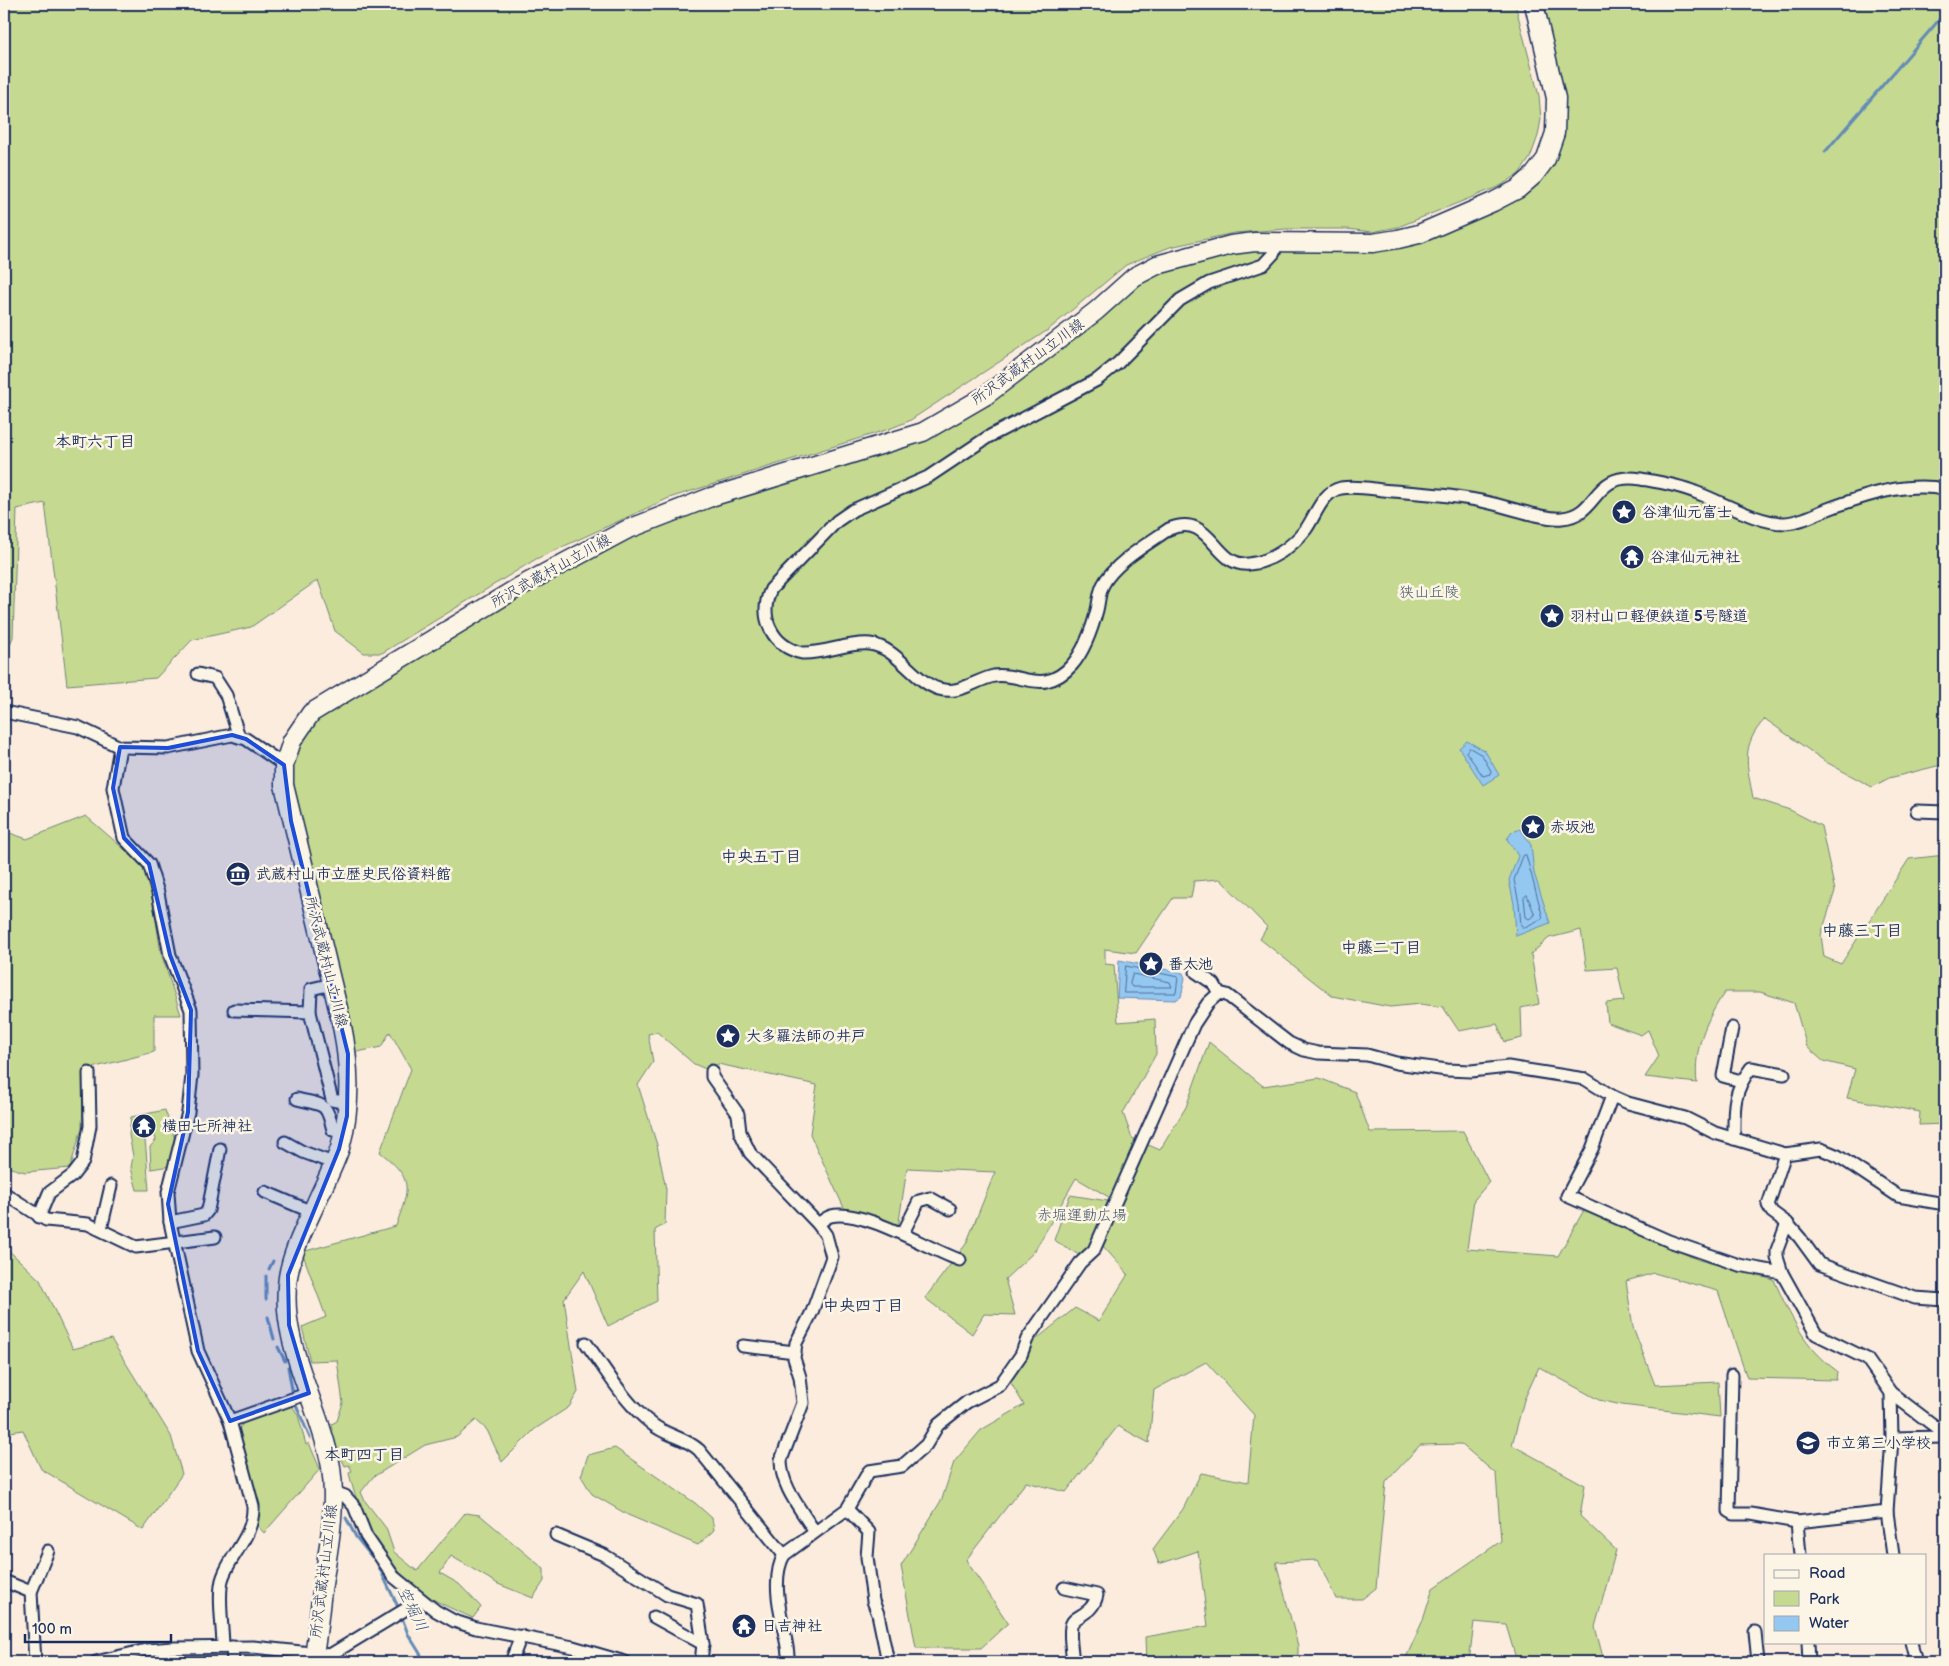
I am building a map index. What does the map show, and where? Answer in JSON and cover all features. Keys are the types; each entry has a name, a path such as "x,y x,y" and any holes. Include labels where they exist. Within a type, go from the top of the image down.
{"main road":[{"name":"所沢武蔵村山立川線","path":"314,1658 333,1520 334,1492 328,1453 294,1347 286,1300 288,1275 296,1251 333,1163 343,1132 348,1103 348,1054 284,785 284,765 292,741 311,713 519,588 626,530 710,497 923,432 985,396 1096,311 1134,277 1156,265 1231,245 1277,241 1373,243 1398,240 1419,234 1518,189 1534,175 1546,159 1555,133 1556,98 1534,4"}],"street":[{"path":"1277,241 1274,253 1263,265 1209,283 1180,300 1118,363 1097,380 988,437 928,477 865,503 837,522 771,589 766,602 766,617 775,638 793,651 802,654 854,645 878,646 926,681 945,690 965,688 984,679 1004,675 1037,681 1047,680 1063,674 1077,658 1094,620 1102,585 1111,572 1169,529 1178,525 1195,526 1227,556 1240,564 1251,564 1272,557 1289,547 1306,528 1325,497 1340,489 1361,488 1460,497 1556,518 1574,515 1585,508 1608,483 1623,477 1687,489 1753,515 1786,523 1890,490 1921,486 1945,489"},
{"path":"198,674 215,678 226,695 239,737"},
{"path":"4,712 78,727 120,747 168,748 232,735 246,739 284,765"},
{"path":"120,747 113,788 124,838 149,864 158,893 170,955 191,1010 192,1076 184,1130 168,1192 170,1222 174,1243 201,1359 214,1383 230,1422 234,1442 250,1492 253,1518 249,1532 222,1578 228,1647 233,1662"},
{"path":"1917,811 1945,812"},
{"path":"1196,972 1214,984 1220,993 1227,995 1289,1042 1304,1050 1318,1053 1367,1054 1396,1063 1461,1071 1508,1067 1585,1079 1612,1096 1685,1118 1734,1139 1785,1154 1821,1149 1838,1156 1898,1196 1945,1204"},
{"path":"332,984 311,989 310,1012 332,1100 348,1103"},
{"path":"788,1662 789,1656 781,1617 777,1578 780,1562 784,1554 847,1509 869,1470 902,1466 926,1445 938,1425 967,1402 1000,1385 1021,1355 1032,1331 1080,1263 1094,1250 1194,1024 1208,1003 1220,993"},
{"path":"234,1010 310,1012"},
{"path":"1732,1028 1723,1076 1741,1081"},
{"path":"1734,1139 1734,1099 1741,1081 1751,1068 1784,1074"},
{"path":"712,1071 712,1077 738,1114 740,1132 750,1153 818,1224 826,1235 832,1257 812,1312 796,1343 795,1352 803,1403 784,1448 781,1470 786,1485 814,1532"},
{"path":"39,1217 49,1193 73,1175 83,1162 90,1126 89,1073"},
{"path":"1612,1096 1592,1149 1568,1196 1678,1244 1739,1265 1782,1273"},
{"path":"297,1099 328,1109 333,1130 343,1132"},
{"path":"285,1142 303,1152 333,1163"},
{"path":"170,1222 204,1215 208,1210 220,1149"},
{"path":"1785,1154 1768,1205 1772,1212 1787,1223 1819,1264 1915,1298 1945,1300"},
{"path":"101,1229 111,1186"},
{"path":"265,1192 312,1212"},
{"path":"4,1193 46,1220 78,1222 101,1229 136,1247 215,1237"},
{"path":"903,1233 918,1201 930,1198 950,1209"},
{"path":"818,1224 829,1216 847,1215 903,1233 923,1242 938,1253 960,1260"},
{"path":"1787,1223 1777,1250 1782,1273 1816,1334 1866,1359 1890,1393 1945,1436"},
{"path":"586,1342 642,1416 670,1435 690,1442 699,1450 784,1554"},
{"path":"743,1346 795,1352"},
{"path":"1732,1375 1729,1511 1734,1514 1751,1514 1796,1522 1887,1512"},
{"path":"230,1422 309,1393"},
{"path":"1890,1393 1892,1438 1887,1512 1893,1554"},
{"path":"1892,1438 1945,1436"},
{"path":"334,1492 349,1499 366,1536 394,1577 421,1600 454,1621 476,1628 595,1652 625,1662"},
{"path":"847,1509 869,1532 867,1557 872,1601 878,1614 888,1662"},
{"path":"1796,1522 1800,1554"},
{"path":"556,1535 604,1555 667,1595 697,1604 703,1644 701,1662"},
{"path":"35,1662 31,1592 48,1551"},
{"path":"4,1581 31,1592"},
{"path":"1064,1588 1097,1594 1095,1604 1088,1612 1074,1619 1071,1626 1073,1662"},
{"path":"96,1662 152,1650 228,1647 253,1647 314,1658 330,1655 421,1600"},
{"path":"654,1617 703,1644"},
{"path":"1756,1632 1758,1662"},
{"path":"511,1662 521,1636"},
{"path":"1808,1644 1809,1662"},
{"path":"1912,1644 1916,1662"},
{"path":"152,1650 153,1662"}],"highlighted area":[{"path":"232,735 246,739 284,765 291,821 348,1054 347,1116 339,1149 288,1275 289,1325 309,1393 230,1421 198,1351 168,1204 188,1112 191,1010 170,955 149,864 124,838 113,788 120,747 168,748"}],"green space":[{"path":"4,4 1515,4 1539,96 1541,119 1538,136 1530,158 1519,174 1500,186 1398,227 1372,232 1347,229 1286,229 1234,233 1170,247 1145,257 1126,265 1048,330 909,421 889,429 669,498 536,559 382,653 364,653 335,631 318,580 251,627 192,640 156,678 67,685 45,503 17,509 13,637 4,659"},
{"name":"狭山丘陵","path":"1534,4 1945,4 1945,764 1889,778 1872,787 1826,762 1765,719 1752,738 1747,756 1753,798 1790,810 1821,826 1835,891 1821,935 1824,957 1841,964 1909,859 1945,855 1945,1124 1919,1125 1920,1112 1847,1098 1855,1069 1823,1061 1807,1047 1794,1003 1760,992 1725,992 1718,1002 1702,1035 1697,1059 1697,1083 1645,1077 1659,1056 1648,1030 1641,1035 1608,1023 1606,1003 1624,1001 1617,968 1587,970 1581,930 1549,938 1531,954 1539,1004 1521,1008 1522,1038 1505,1042 1497,1024 1459,1031 1443,1007 1420,1004 1390,1007 1332,996 1260,939 1267,927 1220,879 1194,881 1191,898 1173,898 1136,953 1105,949 1105,964 1114,965 1118,1022 1155,1019 1156,1054 1123,1113 1132,1138 1160,1150 1186,1107 1209,1042 1263,1086 1319,1078 1355,1092 1370,1132 1463,1131 1489,1182 1474,1200 1467,1249 1558,1256 1584,1210 1699,1260 1774,1280 1793,1319 1807,1341 1837,1371 1836,1380 1747,1378 1718,1291 1654,1273 1626,1281 1633,1327 1655,1385 1718,1382 1720,1417 1622,1405 1599,1400 1539,1367 1524,1400 1512,1445 1585,1485 1580,1516 1616,1550 1595,1627 1604,1661 1610,1662 1517,1662 1506,1625 1474,1622 1469,1662 1404,1662 1423,1620 1433,1588 1501,1541 1496,1474 1461,1444 1420,1445 1386,1482 1376,1588 1362,1599 1336,1599 1318,1560 1276,1562 1298,1646 1298,1662 1146,1662 1145,1637 1208,1626 1198,1551 1159,1564 1153,1549 1183,1509 1201,1473 1248,1482 1254,1415 1206,1362 1154,1390 1149,1443 1118,1426 1066,1492 1026,1482 966,1560 1008,1623 981,1648 916,1648 901,1566 942,1499 954,1462 981,1430 1024,1405 1008,1378 1033,1342 1075,1308 1099,1321 1128,1274 1102,1245 1114,1200 1076,1178 1034,1252 1005,1279 1015,1315 984,1314 972,1334 925,1298 966,1244 995,1172 907,1168 898,1228 844,1208 810,1134 817,1085 718,1064 708,1070 694,1064 657,1032 648,1034 653,1062 638,1085 657,1145 666,1189 665,1224 655,1230 657,1301 608,1326 584,1271 564,1299 578,1392 569,1407 535,1429 502,1462 487,1430 476,1420 457,1437 425,1445 373,1477 361,1492 365,1501 386,1528 394,1552 417,1571 465,1513 480,1515 544,1569 544,1581 533,1598 498,1584 451,1556 440,1573 459,1584 481,1607 473,1618 426,1595 401,1573 380,1548 358,1504 349,1473 352,1471 349,1465 345,1466 337,1450 330,1425 337,1421 343,1403 337,1360 310,1361 302,1327 326,1317 302,1252 396,1226 404,1202 406,1185 399,1170 380,1152 411,1069 390,1032 381,1047 348,1054 291,821 292,741 300,727 626,530 923,432 1134,277 1231,245 1373,243 1518,189 1555,133"},
{"path":"86,816 148,870 161,953 181,1015 154,1015 154,1052 84,1070 82,1128 70,1168 25,1172 4,1166 4,831 27,839"},
{"path":"165,1110 176,1142 170,1166 151,1169 150,1147 156,1140 154,1132 144,1133 149,1190 137,1190 131,1168 133,1156 129,1135 131,1117"},
{"name":"赤堀運動広場","path":"1070,1195 1108,1201 1084,1258 1054,1240"},
{"path":"4,1246 40,1280 73,1349 111,1339 171,1436 182,1474 143,1530 41,1469 23,1430 4,1433"},
{"path":"291,1404 298,1415 306,1445 309,1443 320,1469 264,1533 256,1524 257,1508 237,1433 246,1421 253,1417"},
{"path":"615,1448 695,1503 712,1518 714,1530 698,1545 628,1515 592,1494 581,1476 588,1455"}],"water":[{"path":"1467,741 1485,751 1499,775 1483,785 1459,748"},
{"name":"赤坂池","path":"1521,829 1531,845 1534,873 1550,923 1516,936 1514,904 1509,880 1518,856 1507,839 1512,832"},
{"name":"番太池","path":"1119,960 1183,973 1185,978 1181,997 1175,1000 1117,998"}],"waterway":[{"path":"1825,152 1945,13"},
{"name":"空堀川","path":"269,1269 273,1261"},
{"name":"空堀川","path":"266,1276 266,1299"},
{"name":"空堀川","path":"268,1317 274,1339"},
{"name":"空堀川","path":"278,1347 285,1361"},
{"name":"空堀川","path":"288,1367 293,1395"},
{"name":"空堀川","path":"296,1405 310,1438"},
{"name":"空堀川","path":"346,1518 356,1537 372,1557"},
{"name":"空堀川","path":"378,1565 399,1609"},
{"name":"空堀川","path":"401,1615 408,1634 421,1655 422,1659 417,1662"}],"place":[{"name":"谷津仙元富士","path":"1624,512"},
{"name":"谷津仙元神社","path":"1632,557"},
{"name":"羽村山口軽便鉄道 5号隧道","path":"1552,616"},
{"name":"赤坂池","path":"1533,827"},
{"name":"武蔵村山市立歴史民俗資料館","path":"238,874"},
{"name":"番太池","path":"1151,964"},
{"name":"大多羅法師の井戸","path":"728,1036"},
{"name":"横田七所神社","path":"144,1126"},
{"name":"市立第三小学校","path":"1808,1443"},
{"name":"日吉神社","path":"744,1626"}],"district":[{"name":"本町六丁目","path":"95,442"},
{"name":"中央五丁目","path":"761,857"},
{"name":"中藤三丁目","path":"1862,931"},
{"name":"中藤二丁目","path":"1381,948"},
{"name":"中央四丁目","path":"863,1306"},
{"name":"本町四丁目","path":"364,1455"}]}
